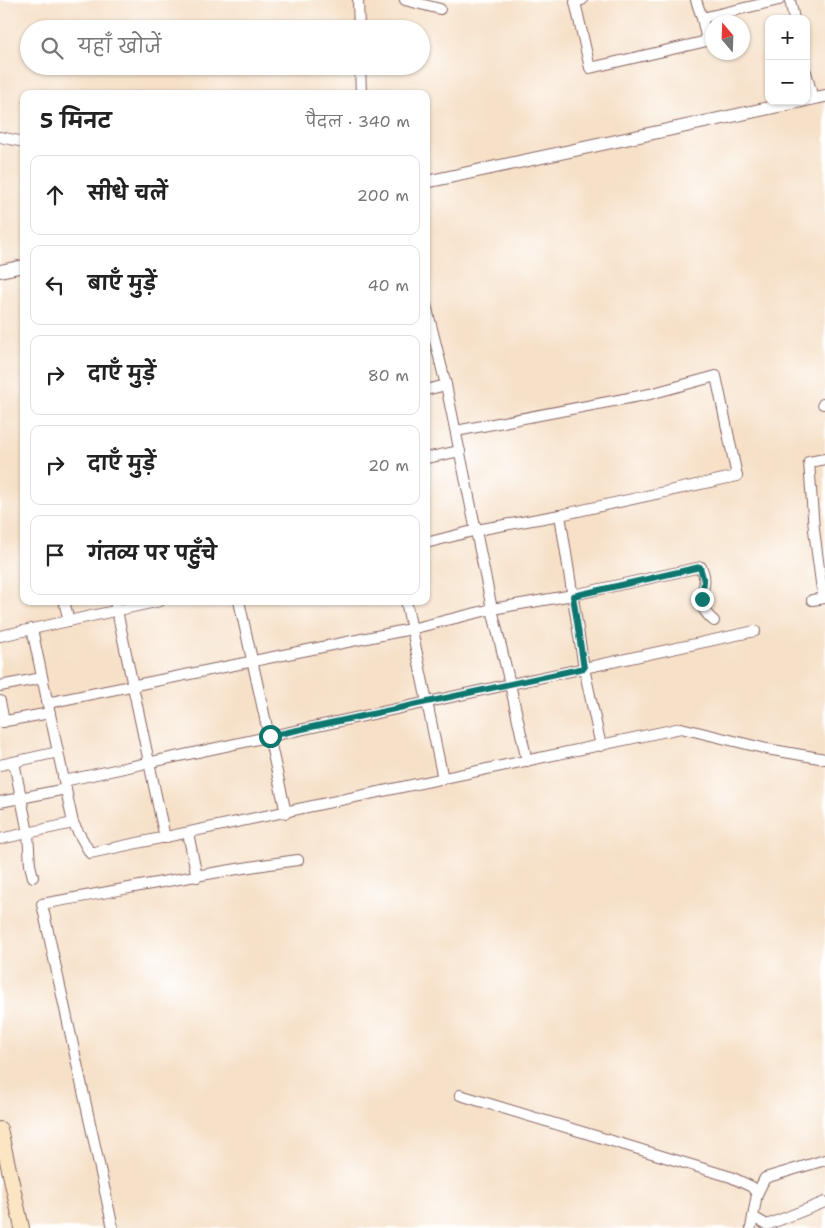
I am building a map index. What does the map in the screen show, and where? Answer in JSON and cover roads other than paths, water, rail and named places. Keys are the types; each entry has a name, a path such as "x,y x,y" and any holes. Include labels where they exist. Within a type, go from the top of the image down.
{"main road":[{"path":"0,1129 22,1228"}],"street":[{"path":"358,0 359,20"},
{"path":"404,0 440,9"},
{"path":"582,0 575,2 590,68 707,41 696,0"},
{"path":"702,18 779,0"},
{"path":"790,0 793,15"},
{"path":"360,75 361,90"},
{"path":"430,181 812,99"},
{"path":"0,137 20,141"},
{"path":"0,271 20,267"},
{"path":"430,321 446,385 492,609 527,761"},
{"path":"430,542 477,530 560,515 737,476 716,376 650,394 456,432"},
{"path":"430,389 446,385"},
{"path":"430,457 460,451"},
{"path":"812,600 824,598 820,529 809,462 825,458"},
{"path":"560,515 584,668 601,746"},
{"path":"0,701 2,722 132,685 411,629 492,609 573,596 700,567 704,581 701,606 714,621"},
{"path":"65,605 69,621"},
{"path":"240,605 286,813"},
{"path":"407,605 428,702 442,779"},
{"path":"0,636 69,621 116,606 165,838"},
{"path":"32,629 73,823 90,853 681,728 775,751 825,759"},
{"path":"0,802 21,798 149,762 755,630"},
{"path":"0,686 42,678"},
{"path":"0,766 58,752"},
{"path":"14,762 28,833 28,854 33,877"},
{"path":"0,839 73,823"},
{"path":"188,833 197,877"},
{"path":"113,1228 42,904 245,867 298,860"},
{"path":"460,1095 731,1177 752,1187 757,1194"},
{"path":"751,1228 757,1194 765,1178 825,1160"},
{"path":"753,1217 767,1225 825,1202"}]}
